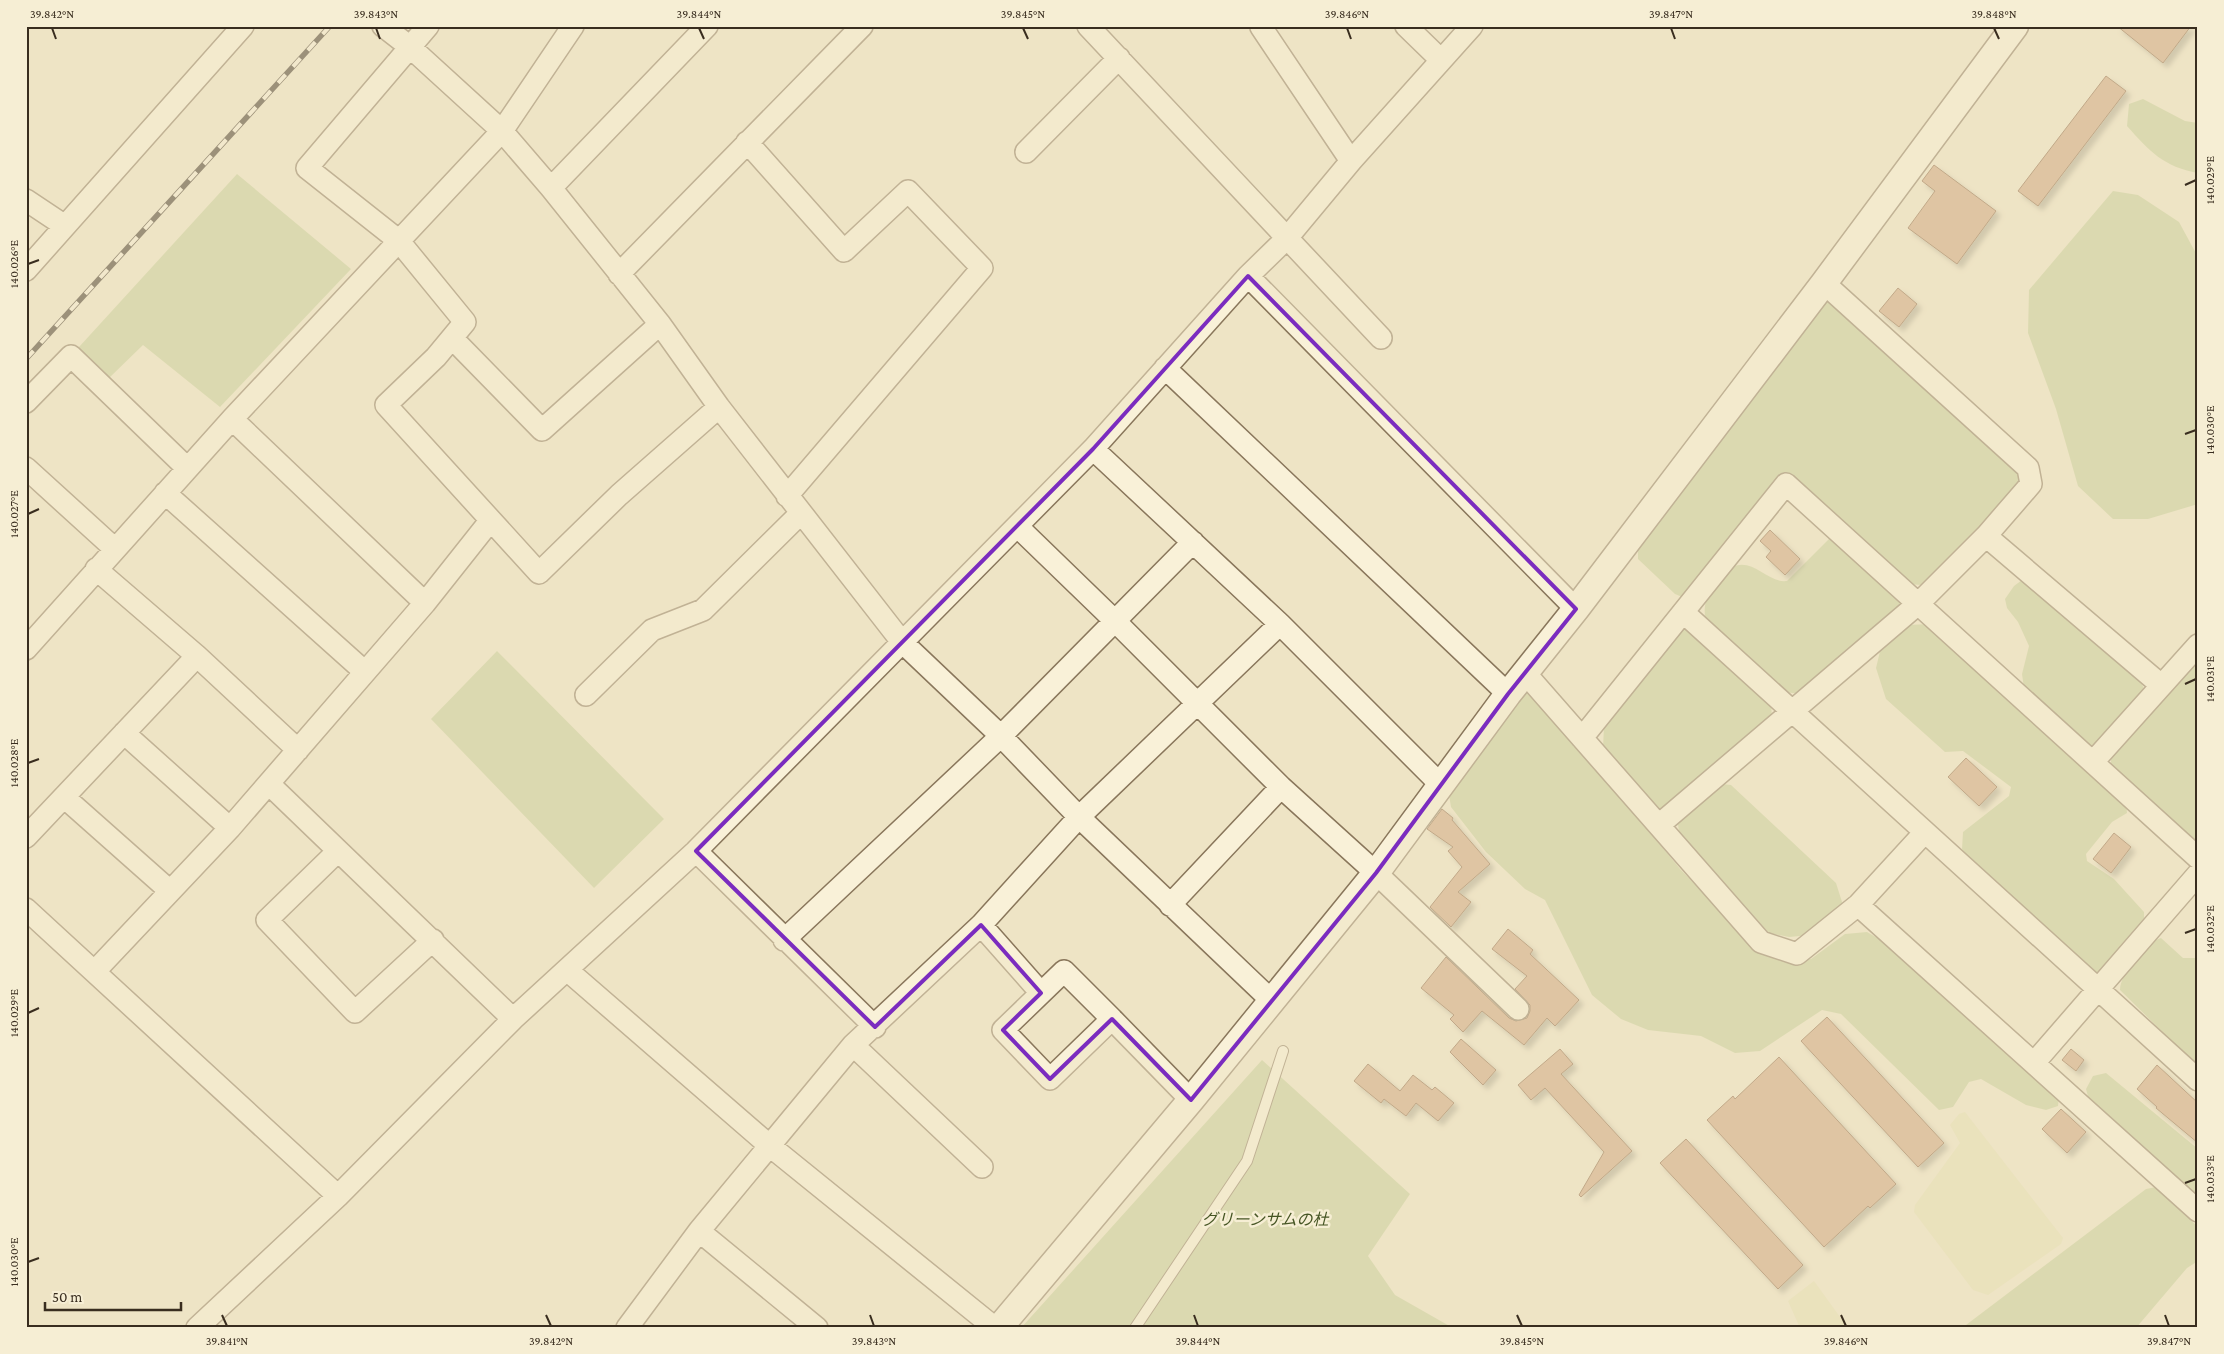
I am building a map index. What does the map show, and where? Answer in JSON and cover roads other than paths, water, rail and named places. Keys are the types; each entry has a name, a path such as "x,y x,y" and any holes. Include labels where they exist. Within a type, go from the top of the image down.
{"street":[{"path":"26,270 243,26"},
{"path":"383,26 410,47 502,131 551,188 660,324 719,407 902,642 1001,736 1079,818 1272,1001"},
{"path":"428,26 307,168 398,240 465,322 436,357 386,405 539,573 619,495 719,407"},
{"path":"26,648 232,419 502,131 573,26"},
{"path":"551,188 707,26"},
{"path":"619,274 862,26"},
{"path":"1088,26 1381,338"},
{"path":"1406,26 1441,60"},
{"path":"197,1328 338,1196 513,1019 696,851 1017,526 1092,449 1248,276 1287,238 1352,161 1472,26"},
{"path":"999,1328 1191,1100 1376,873 1508,694 1576,609 1824,284 2015,26"},
{"path":"1261,27 1352,161"},
{"path":"1026,152 1119,58"},
{"path":"747,142 844,251 908,191 982,268 787,496"},
{"path":"26,200 65,226"},
{"path":"1248,276 1576,609"},
{"path":"1659,825 1919,602 1986,536 2031,484 2028,468 1824,284"},
{"path":"452,338 542,430 660,324"},
{"path":"26,402 71,356 187,468"},
{"path":"1165,368 1508,694"},
{"path":"232,419 424,603"},
{"path":"1092,449 1280,624 1440,785"},
{"path":"26,468 115,548"},
{"path":"1582,738 1786,484 1919,602 2198,858"},
{"path":"165,493 365,672"},
{"path":"586,695 652,630 703,610 801,513"},
{"path":"95,971 269,784 424,603 490,521"},
{"path":"1017,526 1281,787 1376,873 1518,1009"},
{"path":"1986,536 2160,685"},
{"path":"784,940 1001,736 1193,542"},
{"path":"96,570 197,656 298,750"},
{"path":"1683,612 2198,1080"},
{"path":"629,1327 698,1231 853,1045 981,925 1079,818 1280,624"},
{"path":"2093,762 2160,685 2198,645"},
{"path":"26,837 197,656"},
{"path":"1525,672 1761,942 1797,954 1858,904 1925,832"},
{"path":"124,733 230,828"},
{"path":"269,784 513,1019"},
{"path":"1170,905 1281,787"},
{"path":"64,797 170,891"},
{"path":"696,851 874,1027"},
{"path":"338,852 267,920 355,1012 433,940"},
{"path":"2034,1063 2198,874"},
{"path":"1858,904 2198,1211"},
{"path":"26,909 338,1196"},
{"path":"981,925 1041,993"},
{"path":"567,970 770,1146 995,1328"},
{"path":"1112,1020 1050,1079 1003,1030 1064,971 1191,1100"},
{"path":"853,1045 982,1167"},
{"path":"698,1231 817,1328"}],"lane":[{"path":"1135,1328 1247,1161 1283,1052"}],"railway":[{"path":"26,359 330,26"}],"park label":[{"name":"グリーンサムの杜","path":"1265,1219"}]}
